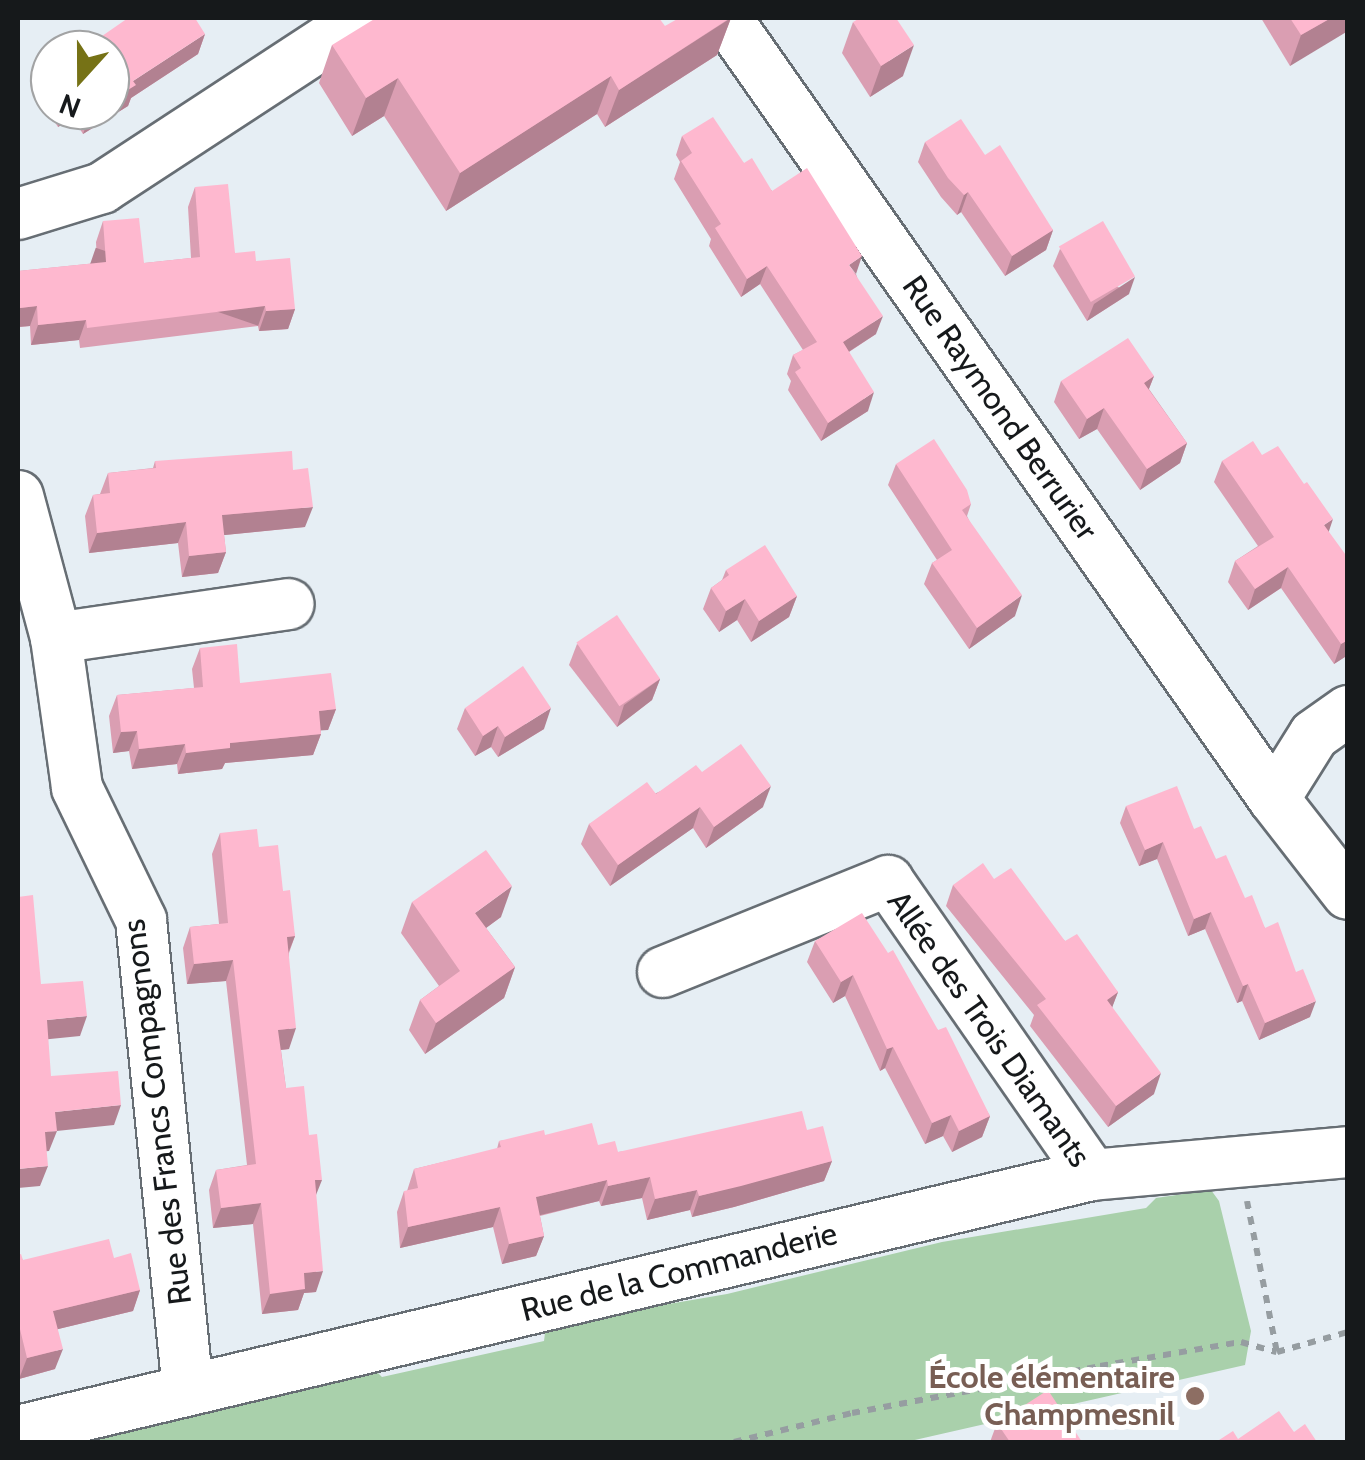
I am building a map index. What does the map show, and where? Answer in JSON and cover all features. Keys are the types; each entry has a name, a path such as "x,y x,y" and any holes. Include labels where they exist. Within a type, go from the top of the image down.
{"street":[{"path":"18,214 102,188 362,18"},
{"name":"Rue Raymond Berrurier","path":"726,18 1274,799 1348,894"},
{"name":"Rue des Francs Compagnons","path":"18,496 56,638 77,788 141,920 188,1388"},
{"path":"56,638 289,604"},
{"path":"1274,799 1314,735 1348,711"},
{"name":"Allée des Trois Diamants","path":"663,972 888,881 1092,1176"},
{"name":"Rue de la Commanderie","path":"18,1431 1092,1176 1348,1152"}],"path":[{"path":"1239,1160 1277,1352"},
{"path":"734,1442 852,1413 1241,1342 1277,1352 1348,1332"}],"green space":[{"path":"1211,1190 1219,1201 1251,1331 1245,1365 906,1442 97,1442 101,1436 278,1392 376,1371 382,1377 544,1341 546,1325 727,1294 942,1242 1146,1208 1156,1198"}],"building":[{"path":"128,18 195,18 205,34 133,81 136,85 130,89 130,30 111,30"},
{"path":"376,18 659,18 665,26 679,18 730,18 619,90 611,76 460,173 398,78 366,98 332,45"},
{"path":"860,18 896,18 914,45 881,66 853,22"},
{"path":"1290,18 1331,18 1301,35"},
{"path":"713,117 744,163 752,158 772,191 807,168 862,256 849,265 883,316 843,342 874,392 828,423 795,372 801,368 793,355 817,342 767,266 747,279 715,228 721,224 681,161 692,153 682,136"},
{"path":"961,119 985,155 1000,145 1053,230 1012,256 968,192 964,195 948,178 925,142"},
{"path":"228,184 235,253 255,251 256,261 290,258 295,309 266,311 265,306 87,328 86,320 38,325 37,306 20,308 18,271 106,262 103,221 139,218 144,263 200,257 195,187"},
{"path":"1103,221 1135,276 1091,302 1059,246"},
{"path":"1128,338 1154,376 1144,383 1187,443 1147,469 1104,408 1087,419 1061,381"},
{"path":"934,439 967,490 971,504 962,510 1022,595 977,628 932,563 952,550 896,464"},
{"path":"1253,441 1262,455 1278,446 1333,519 1324,525 1348,558 1348,640 1341,644 1288,567 1255,589 1235,561 1274,537 1222,461"},
{"path":"292,451 293,470 308,468 313,507 222,515 226,552 189,556 186,522 97,533 93,495 110,493 108,473 156,468 155,461"},
{"path":"765,545 797,596 759,621 745,599 726,611 711,588 729,575 726,570"},
{"path":"617,615 660,679 619,706 576,642"},
{"path":"237,644 240,683 331,673 336,709 319,711 321,734 230,743 230,748 186,753 185,744 139,749 137,731 121,732 117,695 203,687 200,648"},
{"path":"523,666 551,708 505,737 498,726 483,736 465,708"},
{"path":"741,744 771,786 714,827 700,807 618,865 589,824 647,782 656,794 696,765 702,772"},
{"path":"1177,786 1194,829 1201,826 1216,859 1226,855 1245,898 1252,895 1265,928 1278,922 1296,972 1303,969 1316,1001 1265,1023 1248,984 1243,986 1211,912 1194,919 1163,842 1145,850 1126,806"},
{"path":"257,829 259,847 278,845 283,891 290,890 295,936 287,937 296,1028 278,1030 286,1088 304,1086 309,1135 317,1134 322,1180 315,1180 323,1271 304,1273 305,1289 270,1294 261,1203 221,1208 216,1170 256,1164 233,960 194,964 190,927 228,923 220,833"},
{"path":"486,850 512,886 475,913 515,967 436,1023 420,1000 460,971 412,902"},
{"path":"983,863 994,879 1011,868 1065,941 1077,934 1118,992 1107,1000 1161,1073 1116,1106 1037,1005 1046,999 953,885"},
{"path":"33,895 41,984 83,981 87,1016 47,1020 51,1076 118,1071 121,1105 55,1112 57,1131 45,1132 48,1166 18,1169 18,897"},
{"path":"862,913 888,953 893,950 938,1030 946,1027 990,1116 959,1131 951,1115 932,1123 893,1047 887,1049 853,975 841,982 815,941"},
{"path":"802,1111 807,1130 823,1126 832,1161 699,1196 697,1190 655,1199 650,1177 608,1186 607,1180 536,1197 544,1236 509,1244 500,1207 408,1227 404,1191 418,1188 414,1169 501,1147 499,1141 592,1123 598,1145 615,1141 618,1152"},
{"path":"109,1239 114,1258 131,1253 140,1290 53,1311 63,1349 27,1358 18,1321 18,1255 23,1260"},
{"path":"1048,1390 1082,1442 1010,1442 997,1423"},
{"path":"1279,1411 1294,1432 1305,1424 1317,1442 1216,1442 1233,1431 1238,1439"}],"place":[{"name":"École élémentaire Champmesnil","path":"1195,1396"}]}
